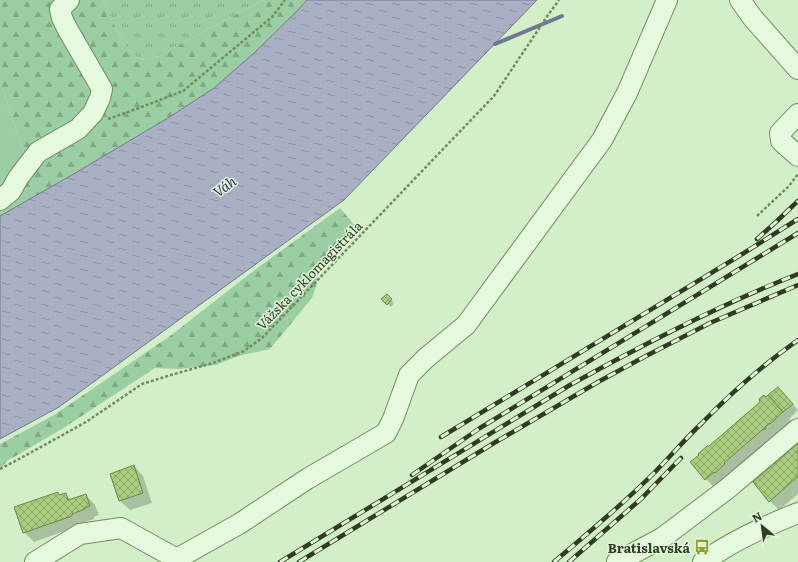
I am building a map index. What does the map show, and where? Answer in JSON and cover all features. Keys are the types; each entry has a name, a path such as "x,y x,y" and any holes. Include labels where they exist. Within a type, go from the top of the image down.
{"street":[{"path":"0,200 11,191 18,178 38,152 78,129 93,113 100,98 102,89 62,18 60,9 69,0"},
{"path":"35,562 80,534 121,528 174,560 239,524 307,479 386,433 393,419 409,375 426,358 466,325 602,140 627,93 667,0"},
{"path":"740,0 752,17 798,68"},
{"path":"798,114 780,133 782,141 798,156"},
{"path":"617,562 662,538 727,489 798,429"},
{"path":"703,562 750,534 774,522 798,513"}],"path":[{"path":"105,120 183,91 272,17 285,0"},
{"name":"Vážska cyklomagistrála","path":"0,469 86,422 142,384 213,363 244,351 262,338 494,96 559,0"},
{"path":"757,216 789,186 798,174"}],"green space":[{"path":"0,0 103,0 126,46 139,58 147,60 156,57 263,0 307,0 254,53 214,88 168,118 0,216 0,205 24,153 0,81"},
{"path":"103,0 263,0 156,57 147,60 139,58 126,46"},
{"path":"0,81 24,153 29,181 23,191 0,205"},
{"path":"340,208 356,227 316,272 317,284 312,298 270,349 238,356 216,365 179,369 155,368 62,429 7,461 0,469 0,444 54,415 170,336 256,269"}],"water":[{"name":"Váh","path":"307,0 537,0 344,200 59,407 0,439 0,216 168,118 214,88 254,53"}],"building":[{"path":"387,294 392,299 387,305 381,299"},
{"path":"778,387 793,404 783,412 768,395"},
{"path":"764,395 766,397 768,395 783,412 765,427 766,429 762,430 724,463 725,464 715,473 714,472 705,480 690,462 760,402 759,399"},
{"path":"798,443 798,476 769,502 753,482"},
{"path":"134,465 143,493 119,501 110,474"},
{"path":"58,492 59,495 66,493 68,500 86,494 90,506 72,514 72,516 23,533 14,507"}],"waterway":[{"path":"495,44 562,16"}],"railway":[{"path":"757,239 798,201"},
{"path":"441,437 798,219"},
{"path":"412,475 480,428 798,233"},
{"path":"280,562 570,385 682,326 739,299 798,274"},
{"path":"299,562 494,443 598,382 710,323 798,285"},
{"path":"554,562 605,519 642,485 736,390 760,369 798,340"},
{"path":"569,562 641,499 681,458"}],"place":[{"name":"Bratislavská","path":"702,547"}]}
